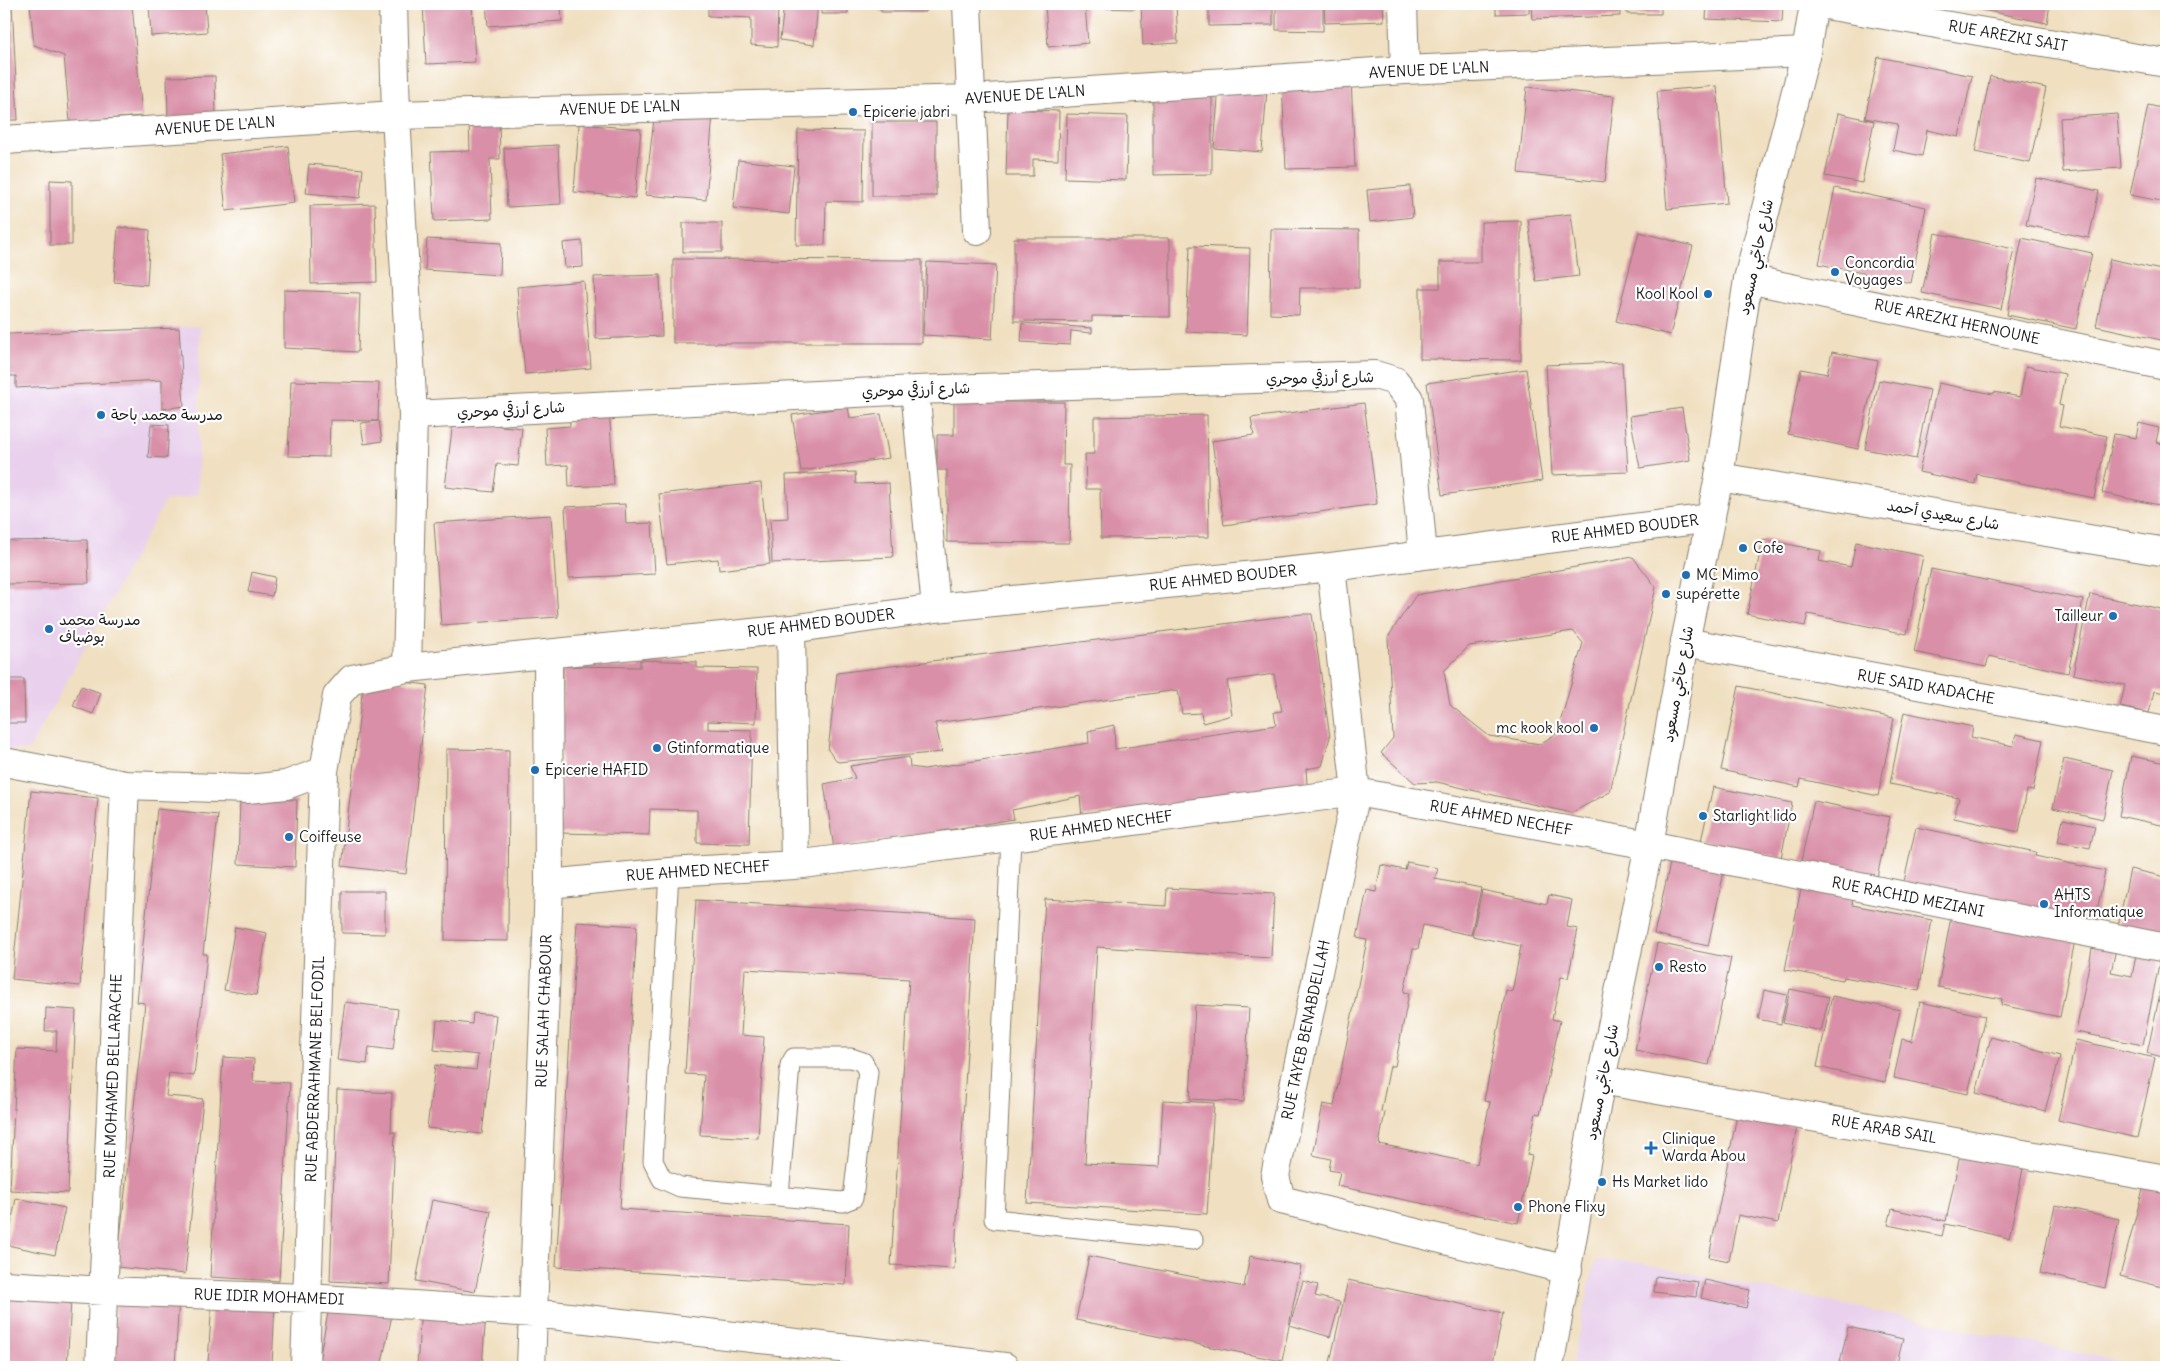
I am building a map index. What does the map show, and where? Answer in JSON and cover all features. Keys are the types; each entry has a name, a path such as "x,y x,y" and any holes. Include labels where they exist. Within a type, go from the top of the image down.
{"street":[{"path":"393,4 396,115 413,415 407,668"},
{"path":"967,4 977,231"},
{"path":"1403,4 1405,70"},
{"name":"شارع حاجّي مسعود","path":"1549,1367 1601,1080 1649,845 1685,642 1719,477 1748,279 1806,52 1814,4"},
{"name":"RUE AREZKI SAIT","path":"1820,4 2166,64"},
{"name":"AVENUE DE L'ALN","path":"4,140 396,115 971,99 1405,70 1806,52"},
{"name":"RUE AREZKI HERNOUNE","path":"1748,279 2166,366"},
{"name":"شارع أرزقي موحري","path":"413,415 915,390 1374,375 1395,381 1410,399 1423,555"},
{"path":"915,390 936,608"},
{"name":"شارع سعيدي أحمد","path":"1719,477 2166,552"},
{"name":"RUE AHMED BOUDER","path":"324,770 337,696 352,679 407,668 791,629 936,608 1330,567 1711,518"},
{"name":"RUE TAYEB BENABDELLAH","path":"1330,567 1356,792 1275,1176 1281,1200 1568,1270"},
{"path":"791,629 795,865"},
{"name":"RUE SAID KADACHE","path":"1685,642 2166,731"},
{"name":"RUE SALAH CHABOUR","path":"531,1367 549,884 548,654"},
{"path":"4,762 125,785 248,790 286,785 324,770"},
{"name":"RUE ABDERRAHMANE BELFODIL","path":"305,1367 324,770"},
{"name":"RUE MOHAMED BELLARACHE","path":"100,1367 125,785"},
{"name":"RUE AHMED NECHEF","path":"549,884 669,872 795,865 1356,792 1649,845"},
{"name":"RUE RACHID MEZIANI","path":"1649,845 2166,948"},
{"name":"RUE ARAB SAIL","path":"1601,1080 2166,1179"},
{"name":"RUE IDIR MOHAMEDI","path":"4,1285 104,1292 308,1298 534,1313 1005,1367"}],"lane":[{"path":"1011,838 994,1219 1193,1240"},
{"path":"669,872 653,1161 662,1179 680,1187 844,1202 853,1198 868,1072 863,1062 851,1058 794,1058 790,1065 779,1196"}],"shaded area":[{"path":"4,324 6,324 8,334 200,326 198,495 165,501 29,750 4,750"},
{"path":"1595,1260 1631,1261 2150,1367 1571,1367"}],"building":[{"path":"4,4 12,4 18,120 4,120"},
{"path":"30,4 132,4 142,116 70,122 64,56 34,45"},
{"path":"149,4 205,4 207,32 151,36"},
{"path":"423,4 472,4 475,62 426,64"},
{"path":"486,4 561,4 562,21 488,26"},
{"path":"708,4 778,4 777,47 751,45 751,18 708,16"},
{"path":"784,4 818,4 814,45 780,40"},
{"path":"821,4 848,4 848,14 821,14"},
{"path":"881,4 926,4 926,12 881,12"},
{"path":"1045,4 1085,4 1088,43 1048,47"},
{"path":"1097,4 1135,4 1135,9 1097,8"},
{"path":"1141,4 1176,4 1178,43 1143,45"},
{"path":"1209,4 1273,4 1273,25 1209,26"},
{"path":"1276,4 1323,4 1323,31 1276,30"},
{"path":"1324,4 1383,4 1384,21 1325,23"},
{"path":"1496,4 1529,4 1529,13 1496,14"},
{"path":"1531,4 1619,4 1620,16 1532,19"},
{"path":"1627,4 1661,4 1661,14 1627,14"},
{"path":"1707,4 1783,4 1782,22 1706,19"},
{"path":"1953,4 2050,4 2047,23"},
{"path":"1878,57 1972,76 1959,137 1927,130 1922,156 1893,150 1898,124 1865,118"},
{"path":"215,76 216,117 168,118 167,77"},
{"path":"1990,76 2046,88 2030,163 1975,152"},
{"path":"1351,78 1355,167 1286,169 1282,81"},
{"path":"1219,86 1267,90 1262,152 1214,148"},
{"path":"1717,86 1727,203 1667,209 1657,91"},
{"path":"1527,87 1614,96 1605,182 1518,173"},
{"path":"1153,95 1212,96 1212,174 1153,175"},
{"path":"2148,105 2166,109 2166,202 2130,195"},
{"path":"1008,109 1059,111 1058,160 1033,159 1033,176 1006,176"},
{"path":"713,113 706,200 645,195 654,119"},
{"path":"1838,113 1874,121 1862,183 1825,176"},
{"path":"1067,114 1128,116 1126,180 1065,178"},
{"path":"2117,114 2121,168 2063,172 2060,118"},
{"path":"499,120 500,159 490,159 492,219 434,221 431,152 470,151 469,121"},
{"path":"872,122 936,122 936,196 872,196"},
{"path":"579,124 641,129 635,198 574,192"},
{"path":"798,130 864,131 863,202 826,201 825,245 796,245"},
{"path":"558,145 561,204 507,207 504,148"},
{"path":"288,146 294,203 226,211 220,154"},
{"path":"738,160 794,166 789,214 733,208"},
{"path":"309,164 363,169 360,198 306,193"},
{"path":"2036,178 2099,191 2089,238 2026,225"},
{"path":"50,180 72,181 72,245 50,245"},
{"path":"1410,186 1413,217 1370,222 1367,190"},
{"path":"1835,188 1926,207 1911,283 1819,264"},
{"path":"375,204 377,282 311,284 310,206"},
{"path":"1571,214 1579,276 1536,281 1528,219"},
{"path":"1521,221 1521,360 1420,359 1420,288 1440,288 1440,262 1481,262 1481,222"},
{"path":"683,223 722,223 722,252 683,252"},
{"path":"118,227 150,230 147,285 114,282"},
{"path":"1271,229 1359,230 1359,288 1300,288 1299,315 1270,314"},
{"path":"1639,232 1693,246 1670,335 1616,321"},
{"path":"1935,233 2014,249 2001,309 1922,293"},
{"path":"1014,238 1170,238 1170,317 1092,316 1092,322 1014,321"},
{"path":"2022,238 2092,253 2076,329 2007,315"},
{"path":"427,239 501,243 500,275 425,270"},
{"path":"582,241 583,267 565,268 563,243"},
{"path":"1190,246 1250,248 1247,335 1186,332"},
{"path":"673,259 922,260 922,343 673,343"},
{"path":"2110,259 2166,271 2166,341 2096,326"},
{"path":"927,262 996,265 992,339 923,335"},
{"path":"660,275 662,336 596,339 594,277"},
{"path":"584,281 591,368 525,374 517,287"},
{"path":"284,290 360,293 358,352 284,348"},
{"path":"1022,323 1092,328 1092,333 1071,331 1070,345 1021,342"},
{"path":"4,324 6,324 8,334 179,328 184,406 162,409 162,380 16,388 16,376 4,376"},
{"path":"1832,352 1878,361 1858,449 1788,434 1801,369 1827,374"},
{"path":"1622,362 1628,472 1552,475 1546,365"},
{"path":"2026,366 2065,374 2059,405 2063,406 2059,426 2107,436 2094,498 1977,474 1975,484 1919,472 1938,383 1993,394 1994,392 2020,397"},
{"path":"1526,369 1542,481 1442,495 1427,383"},
{"path":"1879,380 1930,390 1916,459 1865,449"},
{"path":"291,381 379,383 378,421 330,420 329,457 288,456"},
{"path":"954,393 1003,393 1002,402 1064,402 1063,465 1070,465 1069,543 947,542 947,470 937,470 937,435 954,435"},
{"path":"1364,403 1377,504 1224,525 1212,441 1254,435 1251,418"},
{"path":"609,407 614,485 569,487 568,465 547,466 545,428 570,426 569,409"},
{"path":"848,407 850,418 881,414 889,458 801,471 792,415"},
{"path":"1682,408 1690,460 1640,468 1630,416"},
{"path":"1207,415 1209,537 1101,538 1100,489 1086,489 1085,454 1094,454 1094,417"},
{"path":"379,421 382,441 364,444 361,423"},
{"path":"453,421 522,428 518,466 497,464 493,492 445,487"},
{"path":"2139,423 2159,428 2156,442 2166,445 2166,472 2159,505 2102,493 2114,434 2136,438"},
{"path":"151,424 169,425 167,458 148,457"},
{"path":"855,472 856,484 889,483 893,557 772,563 770,519 788,518 786,475"},
{"path":"761,483 770,564 719,570 718,559 667,564 659,494"},
{"path":"625,504 626,524 652,523 655,574 569,578 565,507"},
{"path":"551,515 558,617 441,625 434,523"},
{"path":"1763,539 1821,551 1819,561 1851,567 1856,542 1923,556 1907,634 1808,614 1805,626 1747,614"},
{"path":"87,540 89,583 4,584 4,541"},
{"path":"1633,557 1656,587 1610,792 1571,813 1437,782 1415,783 1381,753 1393,738 1388,637 1416,595","holes":["1573,631 1583,643 1557,733 1540,744 1489,736 1450,705 1444,671 1469,646"]},
{"path":"1931,569 2083,600 2068,673 1989,656 1986,667 1914,652"},
{"path":"252,572 275,577 272,596 248,592"},
{"path":"2090,594 2166,610 2166,693 2154,691 2149,713 2120,707 2125,685 2073,674"},
{"path":"1312,614 1330,737 1322,766 1306,769 1307,785 1082,817 1080,796 1012,810 1014,819 834,849 824,784 855,778 850,766 909,757 910,767 924,769 1089,743 1088,731 1114,725 1115,749 1276,725 1274,712 1282,711 1274,674 1227,681 1232,715 1203,723 1201,713 1182,714 1178,690 935,723 942,752 838,762 828,750 837,673"},
{"path":"640,660 697,662 697,668 757,669 756,723 708,721 708,729 752,730 749,844 697,843 697,810 650,809 649,835 560,833 563,666 640,667"},
{"path":"364,677 428,685 406,874 342,866"},
{"path":"4,679 24,679 25,723 4,723"},
{"path":"81,686 101,693 93,714 73,706"},
{"path":"1739,686 1894,718 1878,796 1801,779 1799,787 1721,770"},
{"path":"1904,712 1973,727 1971,737 2013,746 2016,734 2043,740 2033,791 2027,790 2019,832 1954,818 1959,798 1890,784"},
{"path":"446,749 509,750 508,941 445,940"},
{"path":"2131,756 2166,763 2166,826 2119,816"},
{"path":"2064,759 2113,770 2103,819 2053,808"},
{"path":"1713,787 1792,803 1781,858 1701,841"},
{"path":"31,791 98,798 80,986 12,979"},
{"path":"4,798 9,798 5,852 4,852"},
{"path":"240,798 297,800 295,867 238,864"},
{"path":"1814,801 1890,817 1877,877 1801,861"},
{"path":"157,809 218,815 203,954 207,954 194,1076 169,1073 166,1096 203,1099 185,1274 117,1267 145,1003 137,1002"},
{"path":"2063,819 2095,826 2090,848 2058,842"},
{"path":"1916,827 2036,852 2035,856 2105,871 2094,926 1903,886"},
{"path":"1672,855 1725,867 1708,946 1654,934"},
{"path":"1407,862 1438,868 1435,879 1481,888 1471,935 1423,925 1418,949 1413,949 1404,992 1409,993 1395,1066 1390,1066 1381,1111 1385,1112 1379,1144 1477,1164 1490,1102 1484,1101 1506,990 1512,992 1521,946 1472,936 1482,890 1547,904 1549,895 1572,900 1567,927 1578,929 1568,978 1561,977 1552,1019 1560,1021 1540,1114 1536,1113 1527,1155 1532,1156 1518,1223 1337,1186 1340,1172 1329,1170 1331,1159 1313,1155 1323,1104 1334,1106 1367,940 1357,938 1367,890 1376,892 1381,865 1405,870"},
{"path":"2130,869 2166,877 2166,941 2117,931"},
{"path":"1167,888 1274,894 1271,958 1097,947 1085,1163 1159,1167 1163,1100 1214,1103 1207,1214 1027,1203 1045,899 1166,906"},
{"path":"1801,888 1853,899 1852,905 1932,920 1919,991 1844,977 1843,980 1785,970"},
{"path":"342,891 385,891 385,934 342,933"},
{"path":"696,900 975,918 954,1269 891,1265 909,979 745,969 741,1035 764,1037 758,1138 700,1135 704,1075 685,1074"},
{"path":"1951,917 2075,940 2060,1017 2001,1005 2002,999 1938,987"},
{"path":"577,922 637,926 620,1209 849,1224 846,1285 556,1267"},
{"path":"235,927 267,933 256,995 224,990"},
{"path":"1657,943 1731,958 1709,1065 1635,1050"},
{"path":"2093,944 2116,949 2111,972 2132,976 2136,955 2160,959 2143,1045 2076,1032"},
{"path":"2166,971 2166,1058 2147,1053"},
{"path":"1790,989 1829,997 1821,1031 1783,1023"},
{"path":"1764,990 1787,995 1781,1024 1758,1019"},
{"path":"1832,996 1900,1010 1885,1082 1817,1067"},
{"path":"345,1002 398,1009 393,1050 369,1047 367,1064 337,1060"},
{"path":"1920,1002 1985,1016 1968,1094 1894,1078 1902,1039 1912,1041"},
{"path":"1195,1005 1249,1008 1244,1102 1190,1099"},
{"path":"46,1008 76,1010 68,1193 10,1190 17,1049 56,1051 57,1031 45,1031"},
{"path":"473,1013 496,1015 482,1134 427,1128 435,1065 476,1070 478,1055 434,1050 437,1020 472,1024"},
{"path":"1991,1037 2060,1056 2045,1111 1976,1093"},
{"path":"2076,1040 2155,1058 2137,1138 2058,1120"},
{"path":"223,1057 254,1059 253,1081 290,1083 279,1281 210,1277"},
{"path":"337,1090 392,1093 391,1132 395,1132 389,1284 330,1281"},
{"path":"1737,1115 1797,1127 1778,1223 1738,1215 1729,1261 1709,1257"},
{"path":"1960,1155 2023,1169 2009,1238 1945,1224 1942,1236 1888,1225 1892,1209 1946,1221"},
{"path":"2145,1182 2166,1188 2166,1288 2120,1276"},
{"path":"16,1198 65,1208 55,1255 7,1245"},
{"path":"432,1200 491,1211 475,1292 416,1281"},
{"path":"2055,1205 2119,1219 2105,1288 2040,1273"},
{"path":"1089,1256 1244,1287 1250,1256 1301,1266 1282,1361 1076,1320"},
{"path":"1656,1276 1698,1282 1696,1297 1654,1292"},
{"path":"1348,1280 1503,1313 1492,1367 1329,1367"},
{"path":"1705,1280 1750,1290 1746,1308 1701,1298"},
{"path":"1303,1281 1318,1285 1315,1296 1340,1302 1330,1337 1290,1325"},
{"path":"116,1293 179,1296 175,1367 112,1367"},
{"path":"5,1296 71,1301 67,1367 4,1367"},
{"path":"212,1299 275,1303 272,1366 208,1363"},
{"path":"330,1302 392,1315 381,1367 318,1366"},
{"path":"421,1308 486,1313 482,1367 417,1367"},
{"path":"1848,1327 1903,1339 1896,1367 1839,1367"}],"place":[{"name":"Epicerie jabri","path":"853,112"},
{"name":"Concordia Voyages","path":"1835,272"},
{"name":"Kool Kool","path":"1708,294"},
{"name":"مدرسة محمد باحة","path":"101,415"},
{"name":"Cofe","path":"1743,548"},
{"name":"MC Mimo","path":"1686,575"},
{"name":"supérette","path":"1666,594"},
{"name":"Tailleur","path":"2113,616"},
{"name":"مدرسة محمد بوضياف","path":"49,629"},
{"name":"mc kook kool","path":"1594,728"},
{"name":"Gtinformatique","path":"657,748"},
{"name":"Epicerie HAFID","path":"535,770"},
{"name":"Starlight lido","path":"1703,816"},
{"name":"Coiffeuse","path":"289,837"},
{"name":"AHTS Informatique","path":"2044,904"},
{"name":"Resto","path":"1659,967"},
{"name":"Clinique Warda Abou","path":"1651,1148"},
{"name":"Hs Market lido","path":"1602,1182"},
{"name":"Phone Flixy","path":"1518,1207"}]}
